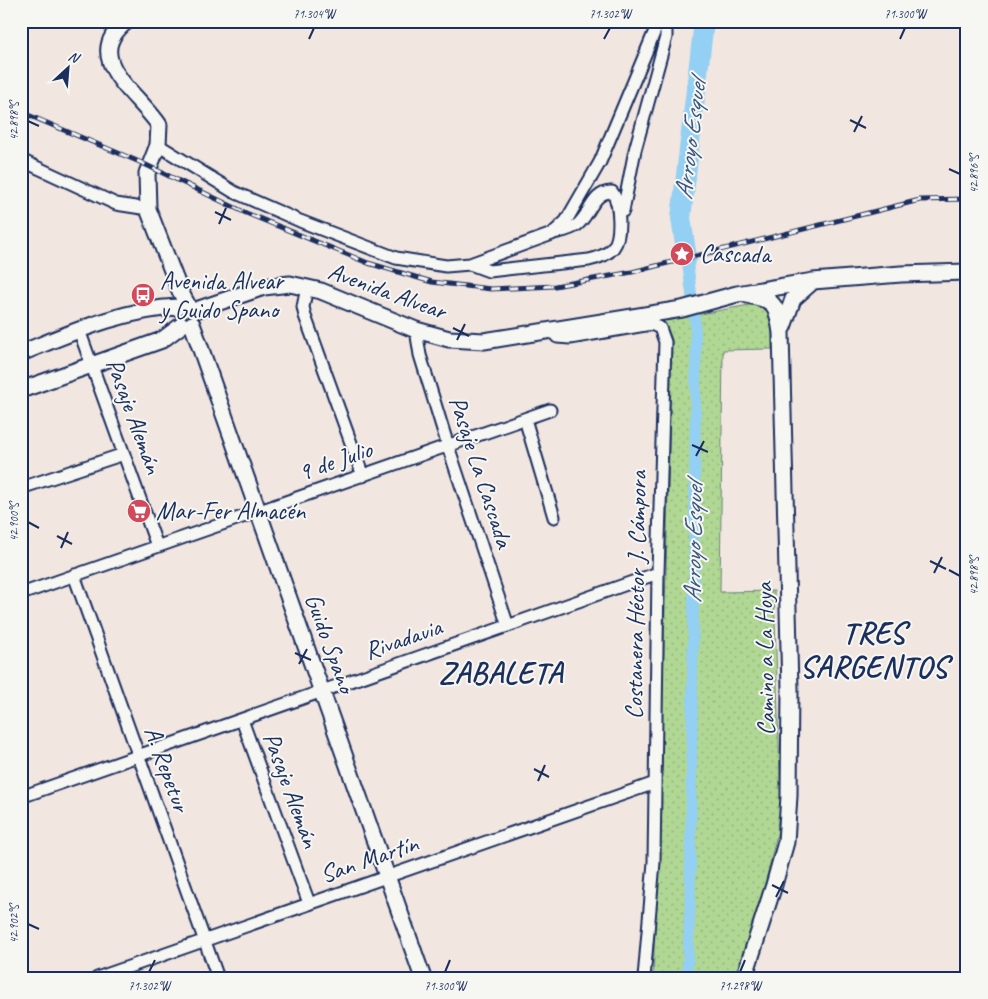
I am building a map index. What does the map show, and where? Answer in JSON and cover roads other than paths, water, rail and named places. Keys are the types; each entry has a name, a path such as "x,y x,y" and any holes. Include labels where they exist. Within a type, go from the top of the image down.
{"street":[{"path":"127,21 114,32 108,45 109,63 159,125 158,144 234,192 300,221 396,258 446,266 470,264 552,234 570,230 578,224 598,196 605,192 612,192 617,199 619,231"},
{"path":"552,234 566,221 600,162 660,21"},
{"path":"470,264 489,271 589,260 603,256 614,247 619,231 635,150 666,37 666,21"},
{"name":"Guido Spano","path":"158,144 147,173 148,209 423,978"},
{"path":"21,160 116,204 148,209"},
{"path":"730,296 813,281 893,274 967,272"},
{"name":"Camino a La Hoya","path":"781,333 793,299 800,290 813,281"},
{"name":"Avenida Alvear","path":"21,352 79,330 155,308 185,309 264,287 290,284 308,287 416,330 466,342 682,310 730,296"},
{"path":"308,287 304,307 305,316 362,476"},
{"name":"Camino a La Hoya","path":"730,296 770,301 777,308 781,333 790,641 789,796 786,842 774,886 744,978"},
{"name":"Avenida Alvear","path":"21,390 162,340 185,309"},
{"name":"Costanera Héctor J. Cámpora","path":"552,330 558,337 564,338 651,324 660,328 665,342 658,573 654,862 644,978"},
{"name":"Pasaje Alemán","path":"79,330 158,546"},
{"name":"Pasaje La Cascada","path":"416,330 420,355 448,446 508,626"},
{"name":"9 de Julio","path":"21,594 550,410"},
{"path":"525,419 554,517"},
{"path":"21,488 124,454"},
{"name":"Rivadavia","path":"21,798 658,573"},
{"name":"A. Repetur","path":"74,575 218,978"},
{"name":"Pasaje Alemán","path":"242,720 309,903"},
{"name":"San Martín","path":"98,978 655,783"}],"waterway":[{"name":"Arroyo Esquel","path":"687,258 681,218 704,21"},
{"name":"Arroyo Esquel","path":"687,258 695,322 696,354 690,907 687,978"}],"railway":[{"path":"21,112 142,163 246,213 368,263 432,282 491,289 555,286 632,272 920,200 967,199"}],"place":[{"name":"Cascada","path":"682,254"},
{"name":"Avenida Alvear y Guido Spano","path":"143,295"},
{"name":"Mar-Fer Almacén","path":"139,511"}],"district":[{"name":"TRES SARGENTOS","path":"874,650"},
{"name":"ZABALETA","path":"501,673"}]}
